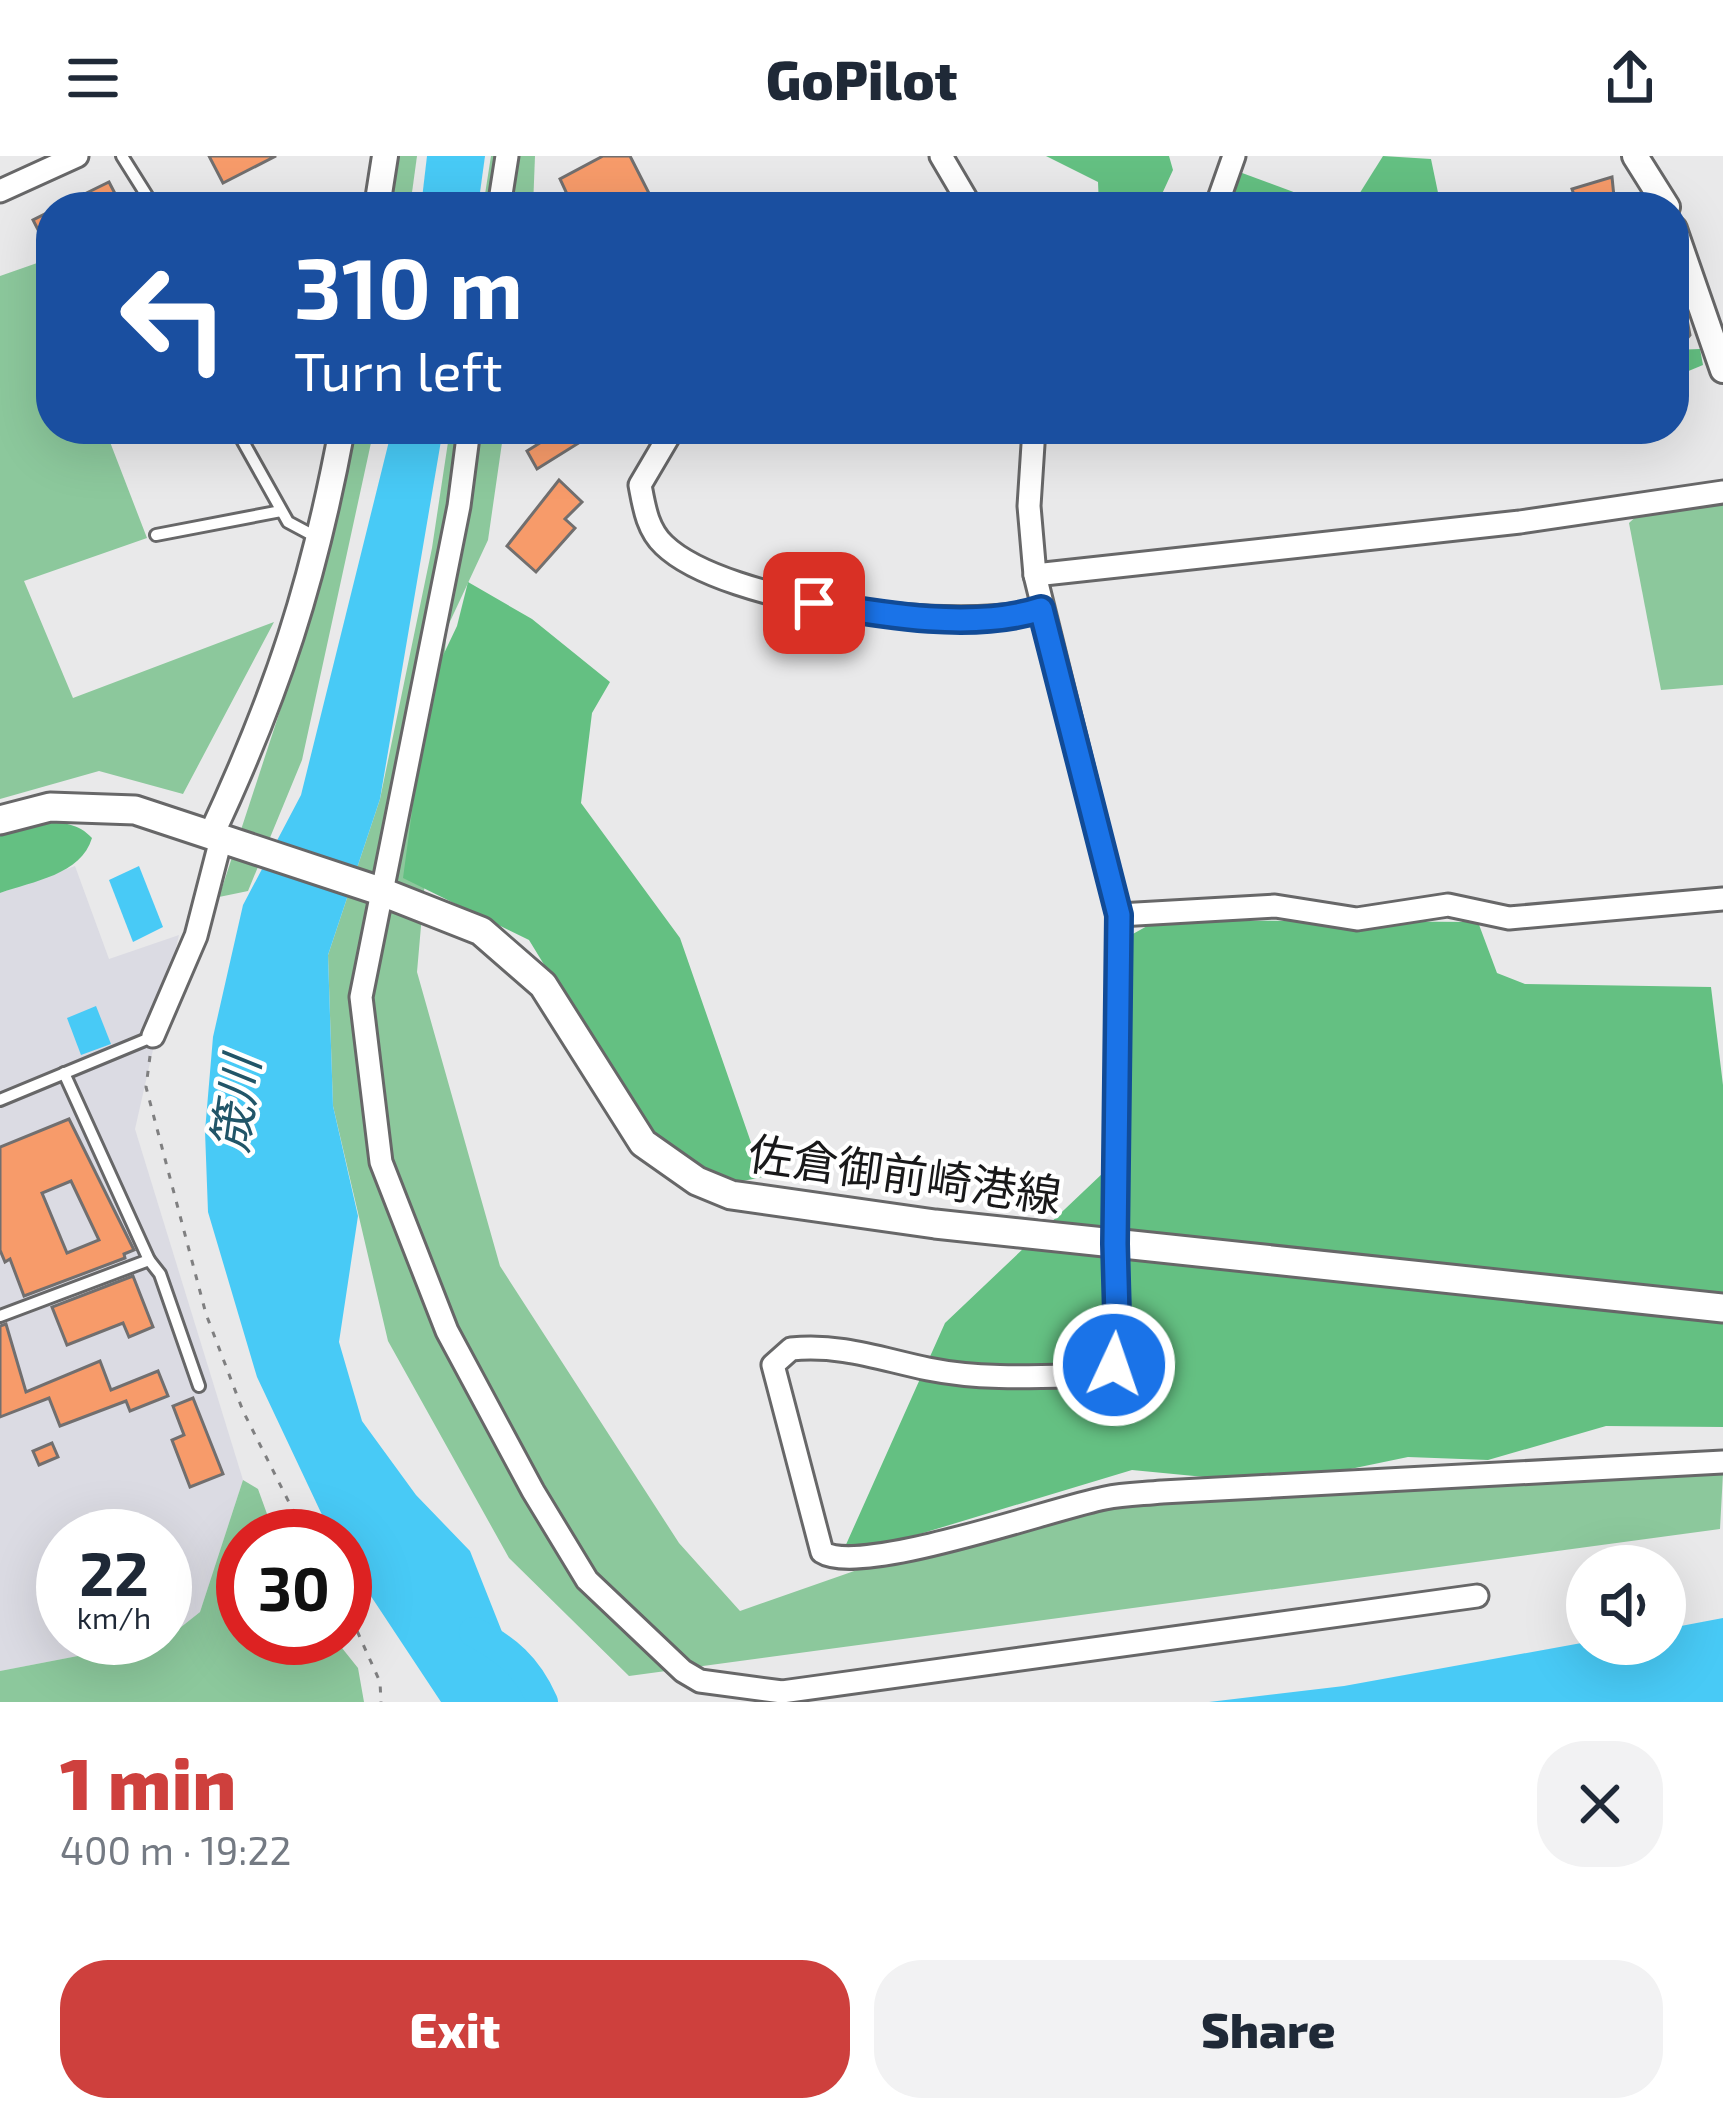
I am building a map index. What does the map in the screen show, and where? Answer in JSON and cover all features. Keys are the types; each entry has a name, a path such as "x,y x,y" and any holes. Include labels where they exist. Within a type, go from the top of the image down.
{"main road":[{"name":"佐倉御前崎港線","path":"0,820 50,807 109,805 381,891 481,931 543,985 643,1143 697,1180 764,1204 1723,1308"}],"street":[{"path":"0,190 77,156"},
{"path":"379,192 385,156"},
{"path":"501,192 507,156"},
{"path":"941,156 962,192"},
{"path":"1221,192 1234,156"},
{"path":"1635,156 1658,192"},
{"path":"1689,272 1723,370"},
{"path":"153,1036 196,936 216,837 283,673 321,540 339,444"},
{"path":"466,444 364,974 362,1040 381,1162 404,1233 447,1331 587,1580 683,1671 700,1681 782,1692 1477,1595"},
{"path":"664,444 640,485 647,520 664,545 701,566 781,598 847,609 945,617 1018,616 1041,609"},
{"path":"1033,444 1028,506 1041,609 1119,915 1115,1244 1117,1315 1124,1351 1105,1375 992,1377 928,1369 849,1348 790,1349 773,1365 822,1552 831,1558 872,1556 1104,1498 1162,1492 1723,1462"},
{"path":"1035,575 1520,522 1723,492"},
{"path":"1119,915 1275,906 1357,919 1448,905 1509,917 1723,898"}],"lane":[{"path":"122,156 145,192"},
{"path":"244,444 287,522 321,540"},
{"path":"155,535 280,511"},
{"path":"0,1100 153,1036"},
{"path":"64,1073 149,1260 160,1274 200,1386"},
{"path":"1,1313 149,1260"}],"path":[{"path":"153,1036 146,1087 206,1314 243,1411 292,1509"},
{"path":"372,1664 380,1682 380,1702"}],"shaded area":[{"path":"75,866 109,959 179,935 135,1129 243,1480 234,1509 216,1509 216,1563 200,1612 192,1618 192,1509 36,1509 36,1664 0,1671 0,893"}],"green space":[{"path":"395,156 417,156 412,192 390,192"},
{"path":"491,156 535,156 534,192 485,192"},
{"path":"1046,156 1169,156 1173,170 1163,192 1098,192 1098,182"},
{"path":"1383,156 1431,159 1438,192 1360,192"},
{"path":"1234,170 1293,192 1230,192"},
{"path":"36,263 36,444 111,444 147,538 24,581 73,698 274,622 183,794 99,771 0,799 0,276"},
{"path":"1689,349 1700,349 1703,365 1689,371"},
{"path":"350,444 371,444 302,760 248,891 219,897 313,610"},
{"path":"448,444 502,444 488,540 447,628 417,972 500,1266 679,1543 740,1611 900,1555 1117,1494 1653,1465 1723,1473 1720,1529 1601,1545 1566,1545 1566,1550 629,1676 509,1558 388,1341 333,1106 328,955 380,799 432,548"},
{"path":"1723,498 1723,685 1661,690 1629,523 1642,511"},
{"path":"468,582 532,619 610,682 592,713 581,803 680,938 763,1177 712,1187 644,1128 529,940 403,878 429,685 457,626"},
{"path":"31,822 71,825 92,838 78,861 67,868 0,893 0,832"},
{"path":"1158,920 1478,922 1497,973 1525,984 1711,987 1723,1085 1723,1427 1606,1426 1488,1460 1408,1457 1278,1484 1132,1470 840,1558 945,1323 1123,1154 1131,935"},
{"path":"243,1480 258,1489 265,1509 234,1509"},
{"path":"216,1563 216,1665 356,1665 364,1702 0,1702 0,1671 36,1664 192,1665 192,1618 200,1612"}],"water":[{"path":"427,156 485,156 480,192 423,192"},
{"path":"388,444 440,444 380,799 328,955 333,1106 358,1216 339,1342 362,1421 416,1495 470,1551 510,1652 532,1677 543,1702 441,1702 372,1598 372,1509 319,1509 257,1377 208,1212 205,1131 213,1037 243,905 301,795"},
{"path":"139,866 163,927 133,942 109,880"},
{"path":"96,1006 111,1044 81,1055 67,1018"},
{"path":"1723,1618 1723,1702 1209,1702 1344,1686 1566,1646 1566,1665 1686,1665 1686,1625"}],"building":[{"path":"209,156 276,156 223,183"},
{"path":"603,156 630,156 648,192 566,192 560,179"},
{"path":"1612,177 1614,192 1572,189"},
{"path":"109,182 114,192 89,192"},
{"path":"538,444 577,444 537,469 527,451"},
{"path":"559,480 582,502 565,519 575,528 536,572 507,546"},
{"path":"69,1119 134,1250 124,1254 125,1258 24,1296 10,1259 5,1262 0,1250 0,1147","holes":["71,1181 99,1240 67,1253 42,1193"]},
{"path":"133,1276 153,1327 129,1337 123,1323 67,1345 52,1307"},
{"path":"6,1324 26,1392 100,1361 111,1390 158,1371 168,1396 130,1411 126,1401 60,1426 49,1398 0,1417 0,1326"},
{"path":"193,1398 223,1474 190,1487 172,1440 184,1435 173,1406"},
{"path":"52,1443 58,1457 39,1465 33,1451"}],"waterway":[{"name":"筬川","path":"474,1632 515,1660 543,1702"}],"route":[{"path":"814,603 945,617 1018,616 1041,609 1119,915 1115,1244 1117,1315 1124,1351 1114,1365"}]}
